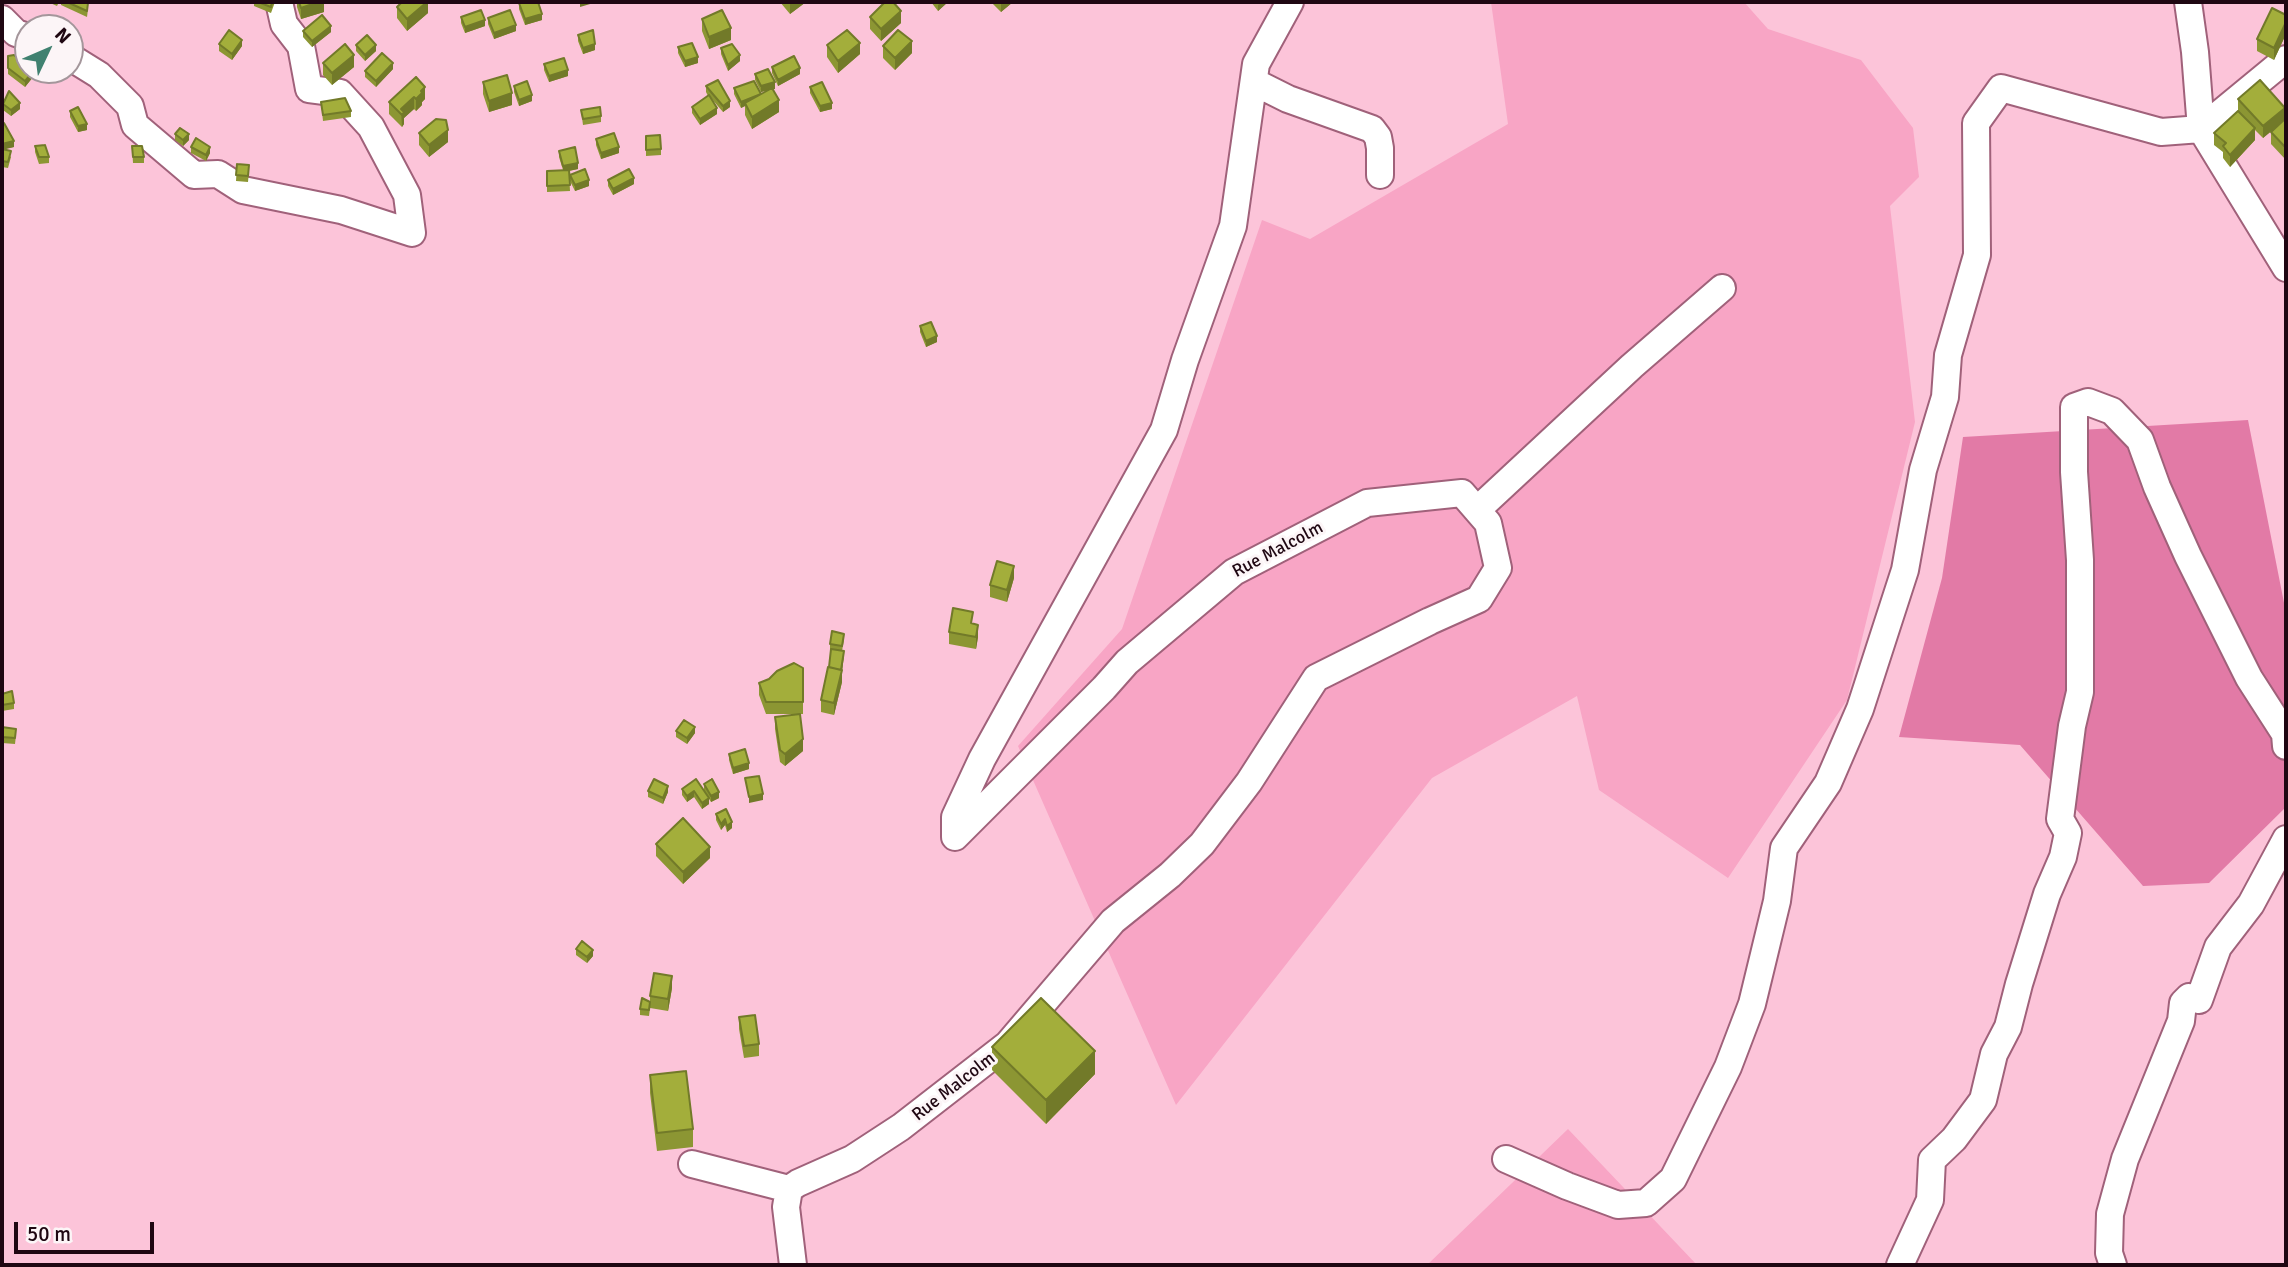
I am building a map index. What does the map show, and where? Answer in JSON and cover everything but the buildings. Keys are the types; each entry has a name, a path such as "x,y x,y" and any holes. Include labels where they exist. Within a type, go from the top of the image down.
{"street":[{"path":"84,66 99,75 130,106 135,125 194,175 218,174 243,190 341,210 412,233 407,195 370,127 340,93 309,89 302,46 284,24 279,2"},
{"name":"Rue Malcolm","path":"789,1189 852,1159 901,1127 1008,1044 1114,921 1170,875 1202,844 1249,782 1316,678 1419,625 1479,600 1499,568 1488,523 1462,493 1367,503 1234,572 1127,662 955,837 955,817 982,760 1164,430 1185,360 1233,226 1256,64 1290,2"},
{"path":"2188,2 2201,129 2286,268"},
{"path":"1506,1159 1618,1205 1646,1203 1673,1178 1728,1066 1752,1004 1777,901 1784,848 1828,783 1860,709 1905,570 1923,470 1945,397 1948,355 1978,255 1976,123 2001,88 2161,132 2201,129 2286,59"},
{"path":"1254,82 1288,99 1372,129 1378,137 1380,148 1380,175"},
{"path":"1477,510 1632,366 1722,288"},
{"path":"1900,1265 1930,1200 1931,1160 1954,1139 1983,1100 1994,1054 2008,1027 2047,894 2063,857 2068,833 2060,819 2072,726 2080,692 2080,560 2074,472 2074,407 2088,402 2112,411 2140,440 2157,487 2193,566 2249,678 2285,734 2286,746"},
{"path":"2113,1265 2109,1253 2110,1214 2125,1159 2181,1021 2183,1003 2189,997 2199,1000 2218,947 2251,904 2286,839"},
{"path":"692,1164 789,1189 786,1207 793,1265"}],"shaded area":[{"path":"1491,2 1744,2 1768,29 1861,60 1913,128 1919,177 1890,206 1915,422 1847,700 1728,878 1599,790 1577,696 1432,778 1176,1105 1018,746 1122,629 1262,220 1310,239 1508,124"},
{"path":"2248,420 2286,613 2286,807 2209,883 2143,886 2020,745 1899,737 1942,578 1963,437"},
{"path":"1568,1129 1697,1265 1427,1265"}]}
